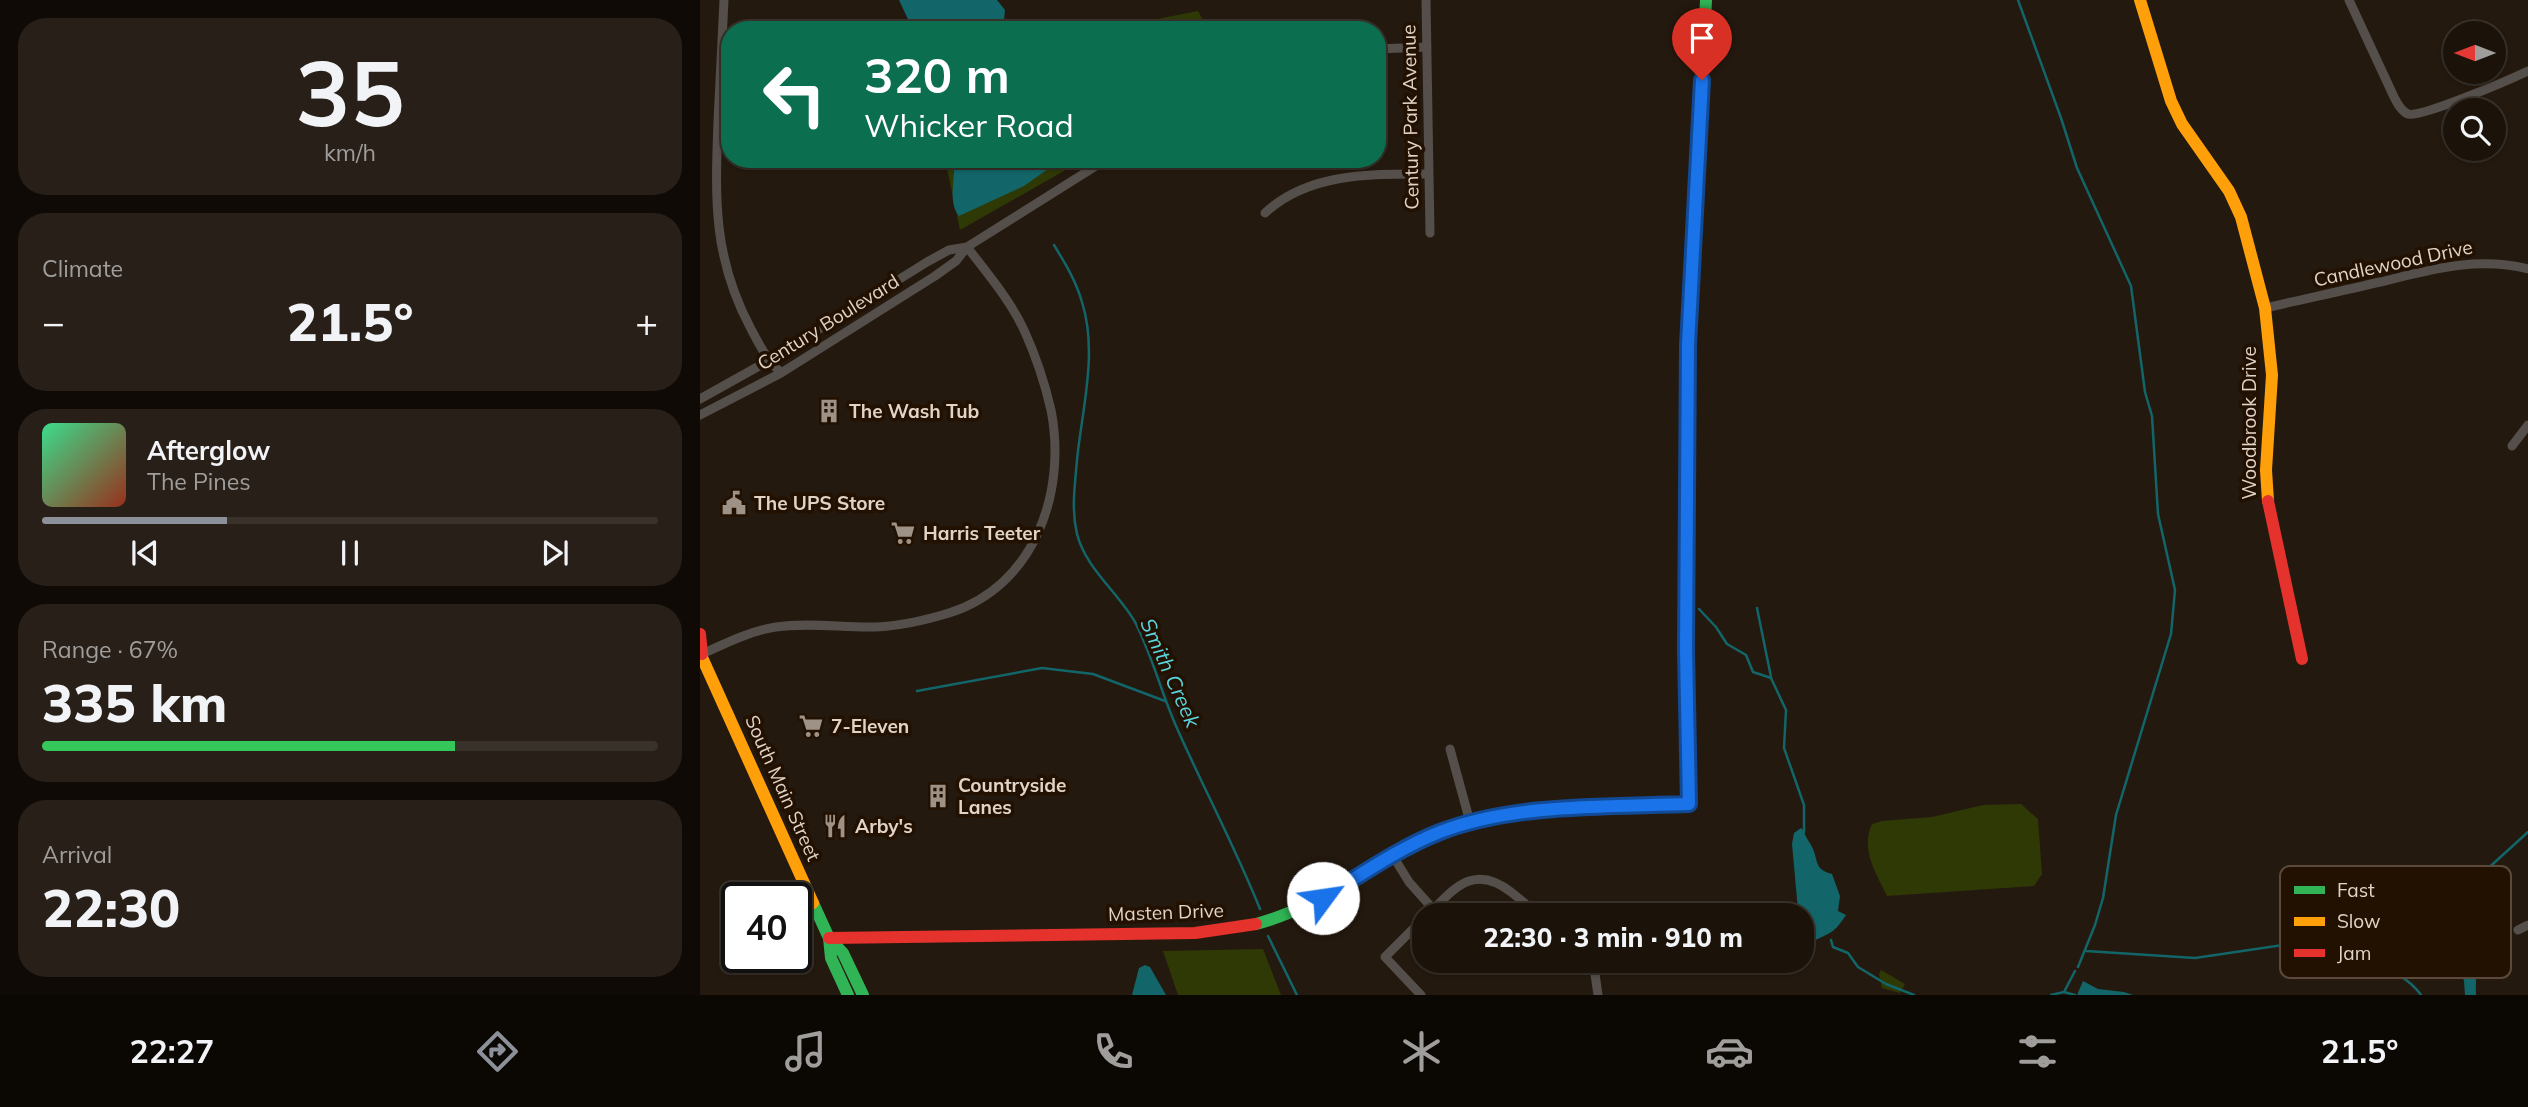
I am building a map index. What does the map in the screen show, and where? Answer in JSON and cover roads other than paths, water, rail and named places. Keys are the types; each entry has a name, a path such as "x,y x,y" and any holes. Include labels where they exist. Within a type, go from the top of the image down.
{"street":[{"path":"723,21 724,0"},
{"name":"Century Park Avenue","path":"1426,0 1430,233"},
{"name":"Masten Drive","path":"829,938 1195,933 1230,930 1265,922 1309,905 1437,833 1470,822 1529,812 1689,804 1686,663 1688,345 1706,0"},
{"name":"Woodbrook Drive","path":"2140,0 2171,101 2182,124 2230,191 2241,217 2265,308 2272,375 2266,470 2269,507 2302,659"},
{"path":"2349,0 2394,97 2408,114 2416,114 2458,99 2528,71"},
{"path":"1386,49 1427,47"},
{"path":"721,70 716,186 718,228 731,283 746,318 768,361 781,373"},
{"name":"Century Boulevard","path":"700,415 781,373 956,261 967,247 1093,168"},
{"path":"1265,214 1283,199 1335,180 1372,174 1429,174"},
{"path":"701,654 774,627 885,626 949,613 970,605 993,590 1015,570 1033,546 1044,522 1051,496 1054,451 1051,410 1019,319 967,247"},
{"name":"Century Boulevard","path":"700,399 768,361 950,250 967,247"},
{"name":"Candlewood Drive","path":"2265,308 2448,266 2479,262 2510,264 2528,269"},
{"path":"896,281 903,296"},
{"path":"2512,446 2528,425"},
{"name":"South Main Street","path":"700,634 701,654 829,938 831,958 848,995"},
{"path":"1450,749 1470,822"},
{"path":"1393,856 1421,903"},
{"path":"1440,903 1466,881 1483,878 1500,883 1522,903"},
{"path":"2518,930 2528,925"},
{"path":"1412,930 1385,957 1421,995"},
{"name":"South Main Street","path":"829,938 844,953 863,995"},
{"path":"1594,973 1598,995"}],"water":[{"path":"899,0 997,0 1005,10 1004,21 909,21"},
{"path":"954,168 1049,168 1024,186 959,216 953,204"},
{"path":"1801,828 1804,831 1819,867 1832,874 1840,896 1838,911 1846,915 1833,931 1814,941 1814,903 1797,903 1792,844 1794,833"},
{"path":"1145,965 1150,967 1166,995 1132,995 1139,968"},
{"path":"2463,978 2476,978 2476,995 2465,995"},
{"path":"2083,981 2098,989 2133,995 2077,995"}],"waterway":[{"path":"2018,0 2077,168 2131,286 2145,392 2152,416 2158,514 2175,590 2171,634 2116,815 2103,898 2078,967"},
{"name":"Smith Creek","path":"1054,245 1080,294 1089,341 1075,488 1074,515 1081,547 1135,622 1176,726 1260,909"},
{"path":"1757,608 1771,677"},
{"path":"1699,609 1727,644 1746,655 1753,672 1771,678 1786,710 1784,748 1804,805 1804,832"},
{"path":"917,691 1042,668 1093,674 1165,701"},
{"path":"2491,866 2528,832"},
{"name":"Smith Creek","path":"1268,936 1297,995"},
{"path":"1831,940 1833,947 1848,953 1858,967 1886,984 1914,995"},
{"path":"2086,951 2195,958 2280,945"},
{"path":"2064,992 2075,971"},
{"path":"2403,978 2421,995"},
{"path":"2051,995 2064,992 2075,995"}],"place":[{"name":"The Wash Tub","path":"829,411"},
{"name":"The UPS Store","path":"734,503"},
{"name":"Harris Teeter","path":"903,533"},
{"name":"7-Eleven","path":"811,726"},
{"name":"Countryside Lanes","path":"938,796"},
{"name":"Arby's","path":"835,826"}]}
